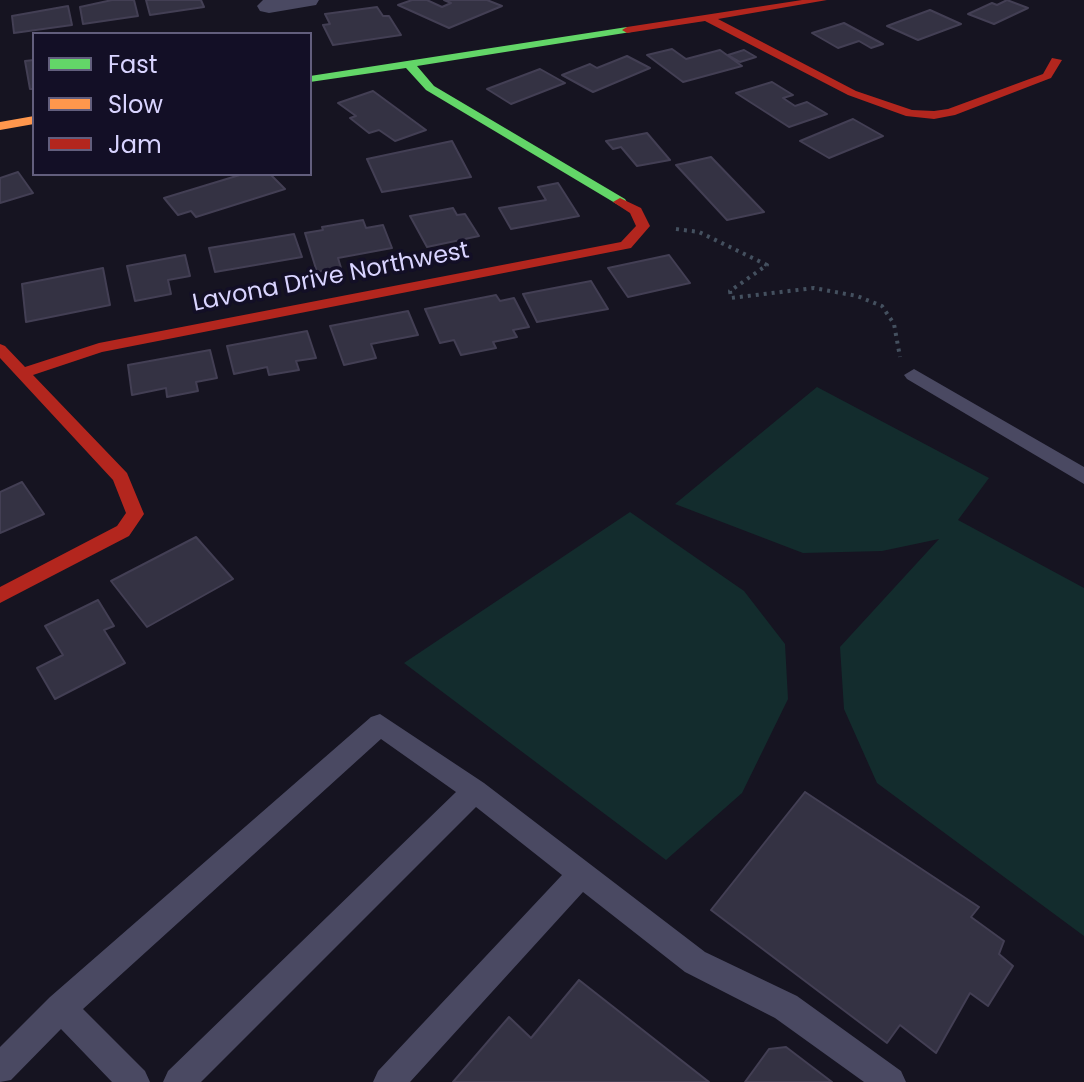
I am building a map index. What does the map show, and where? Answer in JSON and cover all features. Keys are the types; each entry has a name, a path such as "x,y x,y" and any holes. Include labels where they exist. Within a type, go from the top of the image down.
{"street":[{"path":"281,32 267,3 307,0"},
{"path":"312,79 707,18 746,6 822,0"},
{"path":"707,18 852,93 910,113 934,115 951,112 1011,91 1047,76 1056,60"},
{"path":"409,64 430,88 636,211 643,226"},
{"path":"0,126 32,120"},
{"name":"Lavona Drive Northwest","path":"22,373 99,348 626,245 643,226"},
{"path":"0,349 121,477 135,514 123,531 0,596"}],"lane":[{"path":"914,375 1084,477"},
{"path":"0,1069 61,1008 380,724 475,791 695,962 786,1007 890,1082"},
{"path":"179,1082 475,791"},
{"path":"389,1082 582,873"},
{"path":"61,1008 134,1082"}],"path":[{"path":"643,226 699,232 767,265 730,291 731,298 814,288 857,296 882,306 894,324 896,348 914,375"}],"green space":[{"path":"817,387 989,478 958,520 1084,588 1084,936 877,783 844,709 840,647 939,539 882,551 803,553 675,504"},
{"path":"630,512 744,591 785,644 788,699 742,793 666,860 404,663"}],"building":[{"path":"112,0 134,0 138,16 83,24 80,7"},
{"path":"146,0 201,0 204,7 150,15"},
{"path":"412,0 427,0 442,7 451,3 444,0 487,0 502,6 449,28 398,5"},
{"path":"1007,0 1028,8 994,24 968,14 992,3 997,5"},
{"path":"68,6 72,25 14,33 12,16"},
{"path":"377,7 383,16 389,16 401,35 333,45 323,25 330,24 325,14"},
{"path":"930,10 961,24 918,40 887,26"},
{"path":"844,23 883,44 871,48 859,41 838,48 812,33"},
{"path":"672,49 686,59 720,50 742,66 683,82 647,55"},
{"path":"744,50 756,57 740,62 728,55"},
{"path":"627,56 650,68 593,92 562,75 590,64 597,68"},
{"path":"32,60 32,89 30,89 25,61"},
{"path":"540,69 565,83 511,104 487,89"},
{"path":"772,82 793,95 783,98 795,106 807,102 827,114 789,127 736,93"},
{"path":"373,91 426,130 395,141 379,130 369,133 350,118 356,116 338,103"},
{"path":"853,119 883,136 829,158 800,141"},
{"path":"647,133 670,160 637,166 621,147 613,149 606,141"},
{"path":"452,141 471,177 382,192 367,159"},
{"path":"711,157 764,212 727,220 676,165"},
{"path":"18,172 33,193 0,203 0,178"},
{"path":"236,176 272,176 285,189 196,217 191,211 178,215 164,198"},
{"path":"558,183 579,216 511,229 499,208 546,200 538,187"},
{"path":"453,208 457,215 465,214 479,236 427,247 410,216"},
{"path":"363,220 366,228 383,225 392,248 338,258 341,268 317,272 305,233"},
{"path":"294,234 302,257 215,272 209,248"},
{"path":"185,255 190,276 168,280 171,294 135,301 127,266"},
{"path":"669,255 690,283 628,297 608,268"},
{"path":"103,268 110,305 26,322 22,284"},
{"path":"591,281 608,309 537,322 523,294"},
{"path":"496,295 500,301 514,298 529,327 513,330 517,337 493,342 496,348 461,355 454,340 440,343 425,309"},
{"path":"408,311 418,335 371,344 376,358 344,365 330,326"},
{"path":"307,331 316,358 296,361 299,370 269,375 267,367 234,374 227,346"},
{"path":"210,350 217,378 196,382 198,391 167,397 166,388 132,395 128,365"},
{"path":"22,482 44,514 0,533 0,492"},
{"path":"196,537 233,579 147,627 111,581"},
{"path":"98,600 114,626 104,630 125,663 55,699 37,668 63,655 45,626"},
{"path":"805,792 979,907 971,917 1004,941 999,954 1013,966 988,1006 970,993 936,1053 900,1025 887,1043 711,910"},
{"path":"579,980 709,1082 453,1082 509,1017 531,1038"},
{"path":"786,1047 832,1082 745,1082 769,1049"}],"traffic: fast":[{"path":"312,79 627,30"},
{"path":"409,64 430,88 620,202"}],"traffic: slow":[{"path":"0,126 32,120"}],"traffic: jam":[{"path":"627,30 822,0"},
{"path":"707,18 852,93 910,113 934,115 951,112 1026,85 1047,76 1056,60"},
{"path":"22,373 99,348 626,245 643,226 636,211 620,202"},
{"path":"0,349 121,477 135,514 123,531 0,596"}]}
